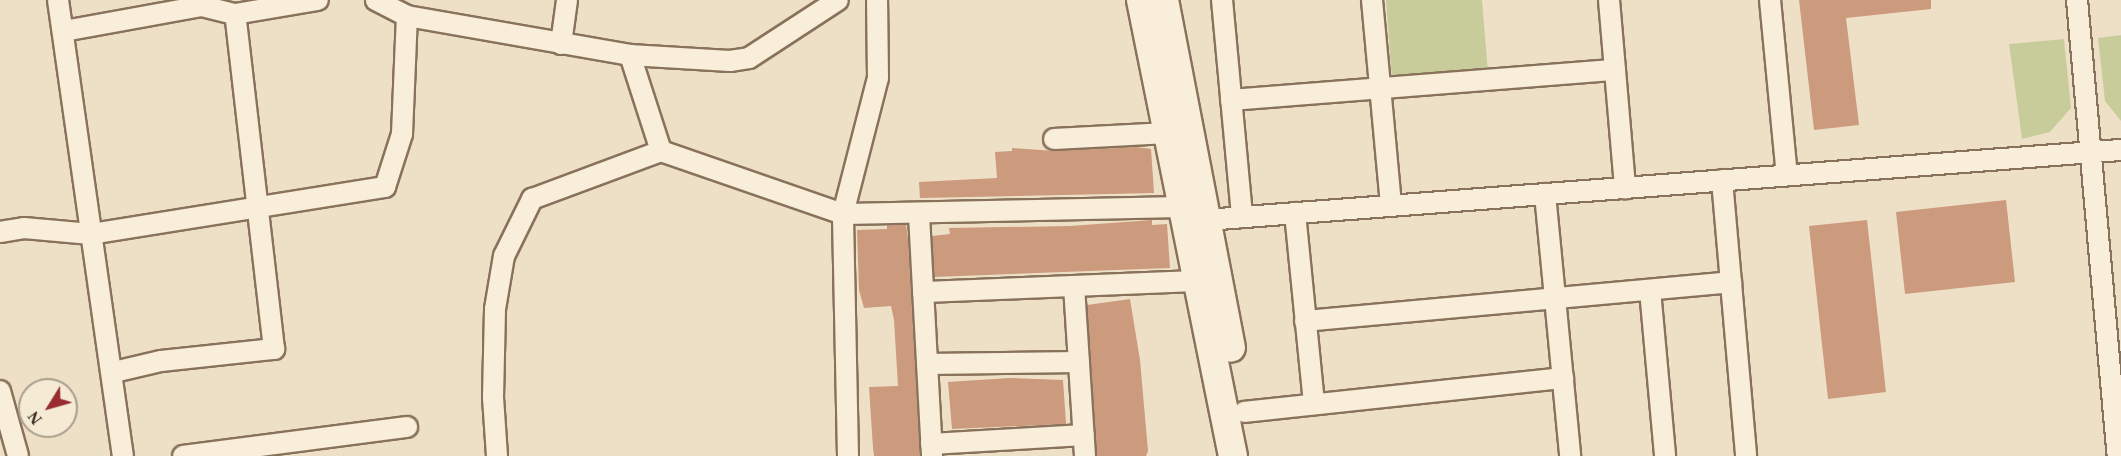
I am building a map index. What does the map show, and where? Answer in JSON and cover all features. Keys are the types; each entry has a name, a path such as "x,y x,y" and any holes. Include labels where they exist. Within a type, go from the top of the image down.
{"street":[{"path":"58,0 91,234 114,372 123,456"},
{"path":"63,31 202,3 235,14 318,0"},
{"path":"376,0 407,16 561,44 630,55 730,61 749,58 838,0"},
{"path":"561,44 567,0"},
{"path":"848,456 843,214 879,78 877,0"},
{"path":"1141,0 1168,134 1244,412 1252,456"},
{"path":"1164,0 1192,216 1198,281 1233,456"},
{"path":"1222,0 1242,217"},
{"path":"1372,0 1391,206"},
{"path":"1609,0 1625,188"},
{"path":"1770,0 1787,175"},
{"path":"2077,0 2115,366 2118,456"},
{"path":"114,372 161,361 274,349 235,14"},
{"path":"0,232 24,228 91,234 258,210 385,187 402,134 407,16"},
{"path":"630,55 661,150"},
{"path":"1231,99 1615,70"},
{"path":"1054,139 1168,134"},
{"path":"497,456 493,398 495,309 504,256 532,199 661,150 843,214 1242,217 2121,150"},
{"path":"1722,180 1746,456"},
{"path":"1545,194 1570,456"},
{"path":"1295,213 1314,404"},
{"path":"919,215 931,450 1084,435"},
{"path":"923,292 1198,281"},
{"path":"1305,321 1731,282"},
{"path":"1074,286 1085,456"},
{"path":"1650,290 1665,456"},
{"path":"927,364 1079,362"},
{"path":"1244,412 1563,378"},
{"path":"0,391 18,456"},
{"path":"183,456 407,427"}],"green space":[{"path":"1386,0 1482,0 1488,72 1392,80"},
{"path":"2121,35 2121,121 2105,101 2098,38"},
{"path":"2064,39 2071,108 2050,132 2022,139 2009,44"}],"building":[{"path":"1799,0 1931,0 1931,9 1846,18 1859,125 1814,130"},
{"path":"1136,147 1151,149 1154,193 920,198 919,182 997,178 995,152 1012,151 1012,148 1055,151"},
{"path":"2006,200 2015,282 1905,294 1896,212"},
{"path":"1152,220 1152,225 1167,224 1170,268 934,277 932,236 950,234 949,228 1070,226"},
{"path":"1867,220 1886,392 1828,399 1809,226"},
{"path":"887,225 906,225 908,238 920,456 874,456 869,387 898,386 894,320 891,306 864,308 859,290 857,230 887,229"},
{"path":"1130,299 1140,360 1148,451 1146,456 1097,456 1087,305"},
{"path":"1009,378 1063,380 1066,424 952,429 948,382"}]}
